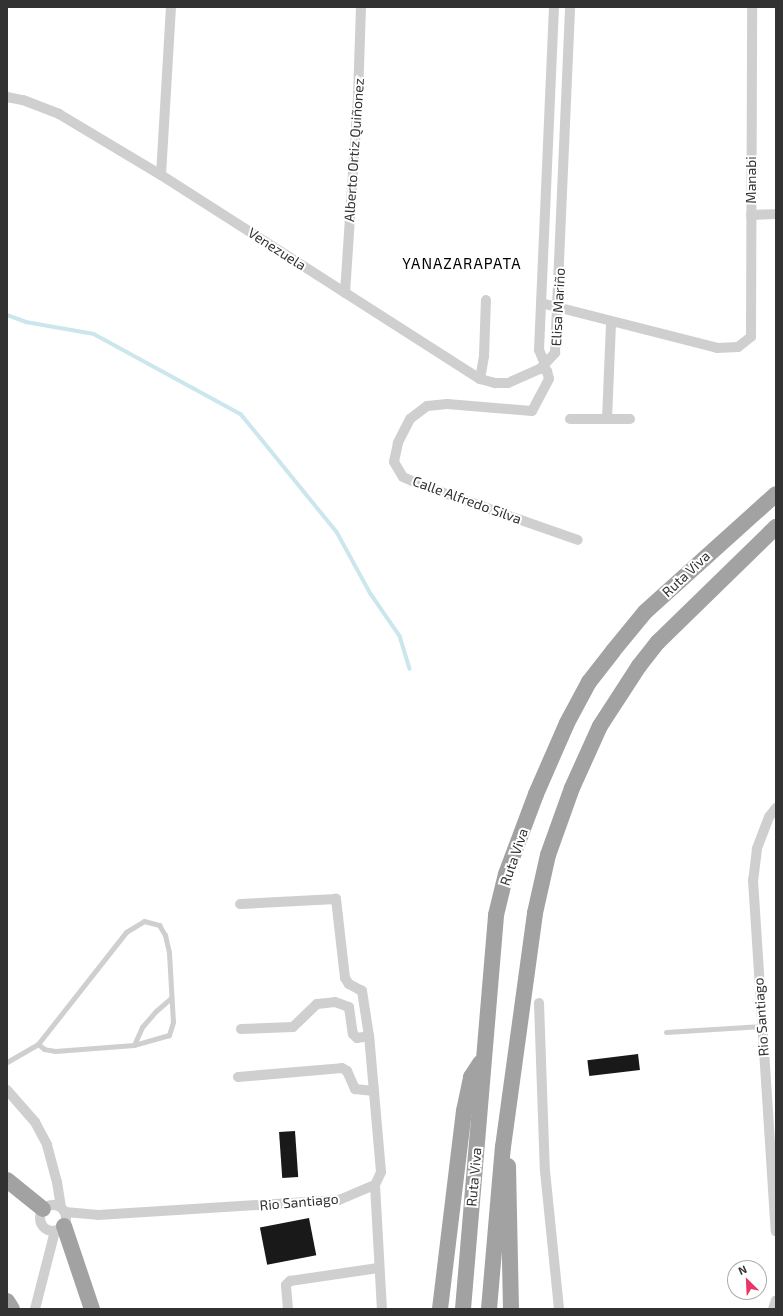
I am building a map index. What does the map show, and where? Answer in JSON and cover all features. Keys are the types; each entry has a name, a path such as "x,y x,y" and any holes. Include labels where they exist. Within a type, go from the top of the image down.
{"highway":[{"name":"Ruta Viva","path":"463,1309 482,1058 496,915 505,881 536,794 567,723 589,682 645,612 776,494"},
{"name":"Ruta Viva","path":"489,1309 503,1147 535,913 548,855 572,788 600,726 639,666 658,642 776,527"},
{"path":"440,1309 464,1111 471,1077 482,1058"},
{"path":"503,1147 510,1178 512,1309"},
{"path":"7,1180 46,1207"},
{"path":"62,1220 92,1309"},
{"path":"7,1301 12,1309"}],"street":[{"path":"161,175 171,7"},
{"name":"Alberto Ortiz Quiñonez","path":"345,293 358,98 361,7"},
{"name":"Elisa Mariño","path":"543,366 540,350 541,303 554,7"},
{"name":"Elisa Mariño","path":"543,366 555,353 559,308 570,7"},
{"name":"Manabi","path":"611,323 717,348 738,347 746,344 753,330 751,215 752,7"},
{"name":"Venezuela","path":"7,97 23,100 59,114 161,175 480,379 495,383 508,383 543,366"},
{"path":"751,215 776,214"},
{"path":"480,379 484,356 486,300"},
{"path":"541,303 611,323 607,419"},
{"name":"Calle Alfredo Silva","path":"543,366 547,371 549,379 532,411 447,404 427,406 410,419 398,443 394,462 403,477 421,485 578,540"},
{"path":"570,419 630,419"},
{"name":"Rio Santiago","path":"776,808 769,817 757,849 753,880 776,1231"},
{"path":"240,904 333,897 337,902 345,978 349,984 362,991 369,1036 381,1172 375,1185 378,1268 382,1309"},
{"path":"241,1029 293,1027 316,1004 335,1002 349,1007 353,1034 357,1038 369,1036"},
{"path":"539,1003 545,1171 559,1309"},
{"path":"238,1077 342,1068 347,1071 355,1089 374,1091"},
{"path":"7,1090 35,1122 47,1145 57,1182 62,1220 47,1254 35,1309"},
{"path":"47,1254 44,1228 40,1220 57,1182"},
{"name":"Rio Santiago","path":"62,1220 98,1215 339,1200 375,1185"},
{"path":"46,1207 62,1220"},
{"path":"44,1228 62,1220"},
{"path":"288,1309 286,1285 290,1281 378,1268"},
{"path":"773,1309 776,1300"}],"lane":[{"path":"7,1062 38,1044 126,932 144,921 159,925 165,935 169,953 173,1022 169,1035 134,1045 55,1051 44,1049 38,1044"},
{"path":"134,1045 142,1027 156,1011 171,998"},
{"path":"666,1032 762,1026"}],"building":[{"path":"638,1054 640,1070 589,1076 587,1060"},
{"path":"295,1131 298,1177 282,1178 279,1132"},
{"path":"309,1218 316,1255 267,1265 260,1228"}],"waterway":[{"path":"7,315 26,322 94,334 241,414 337,532 371,594 400,636 410,668"}],"district":[{"name":"YANAZARAPATA","path":"462,264"}]}
